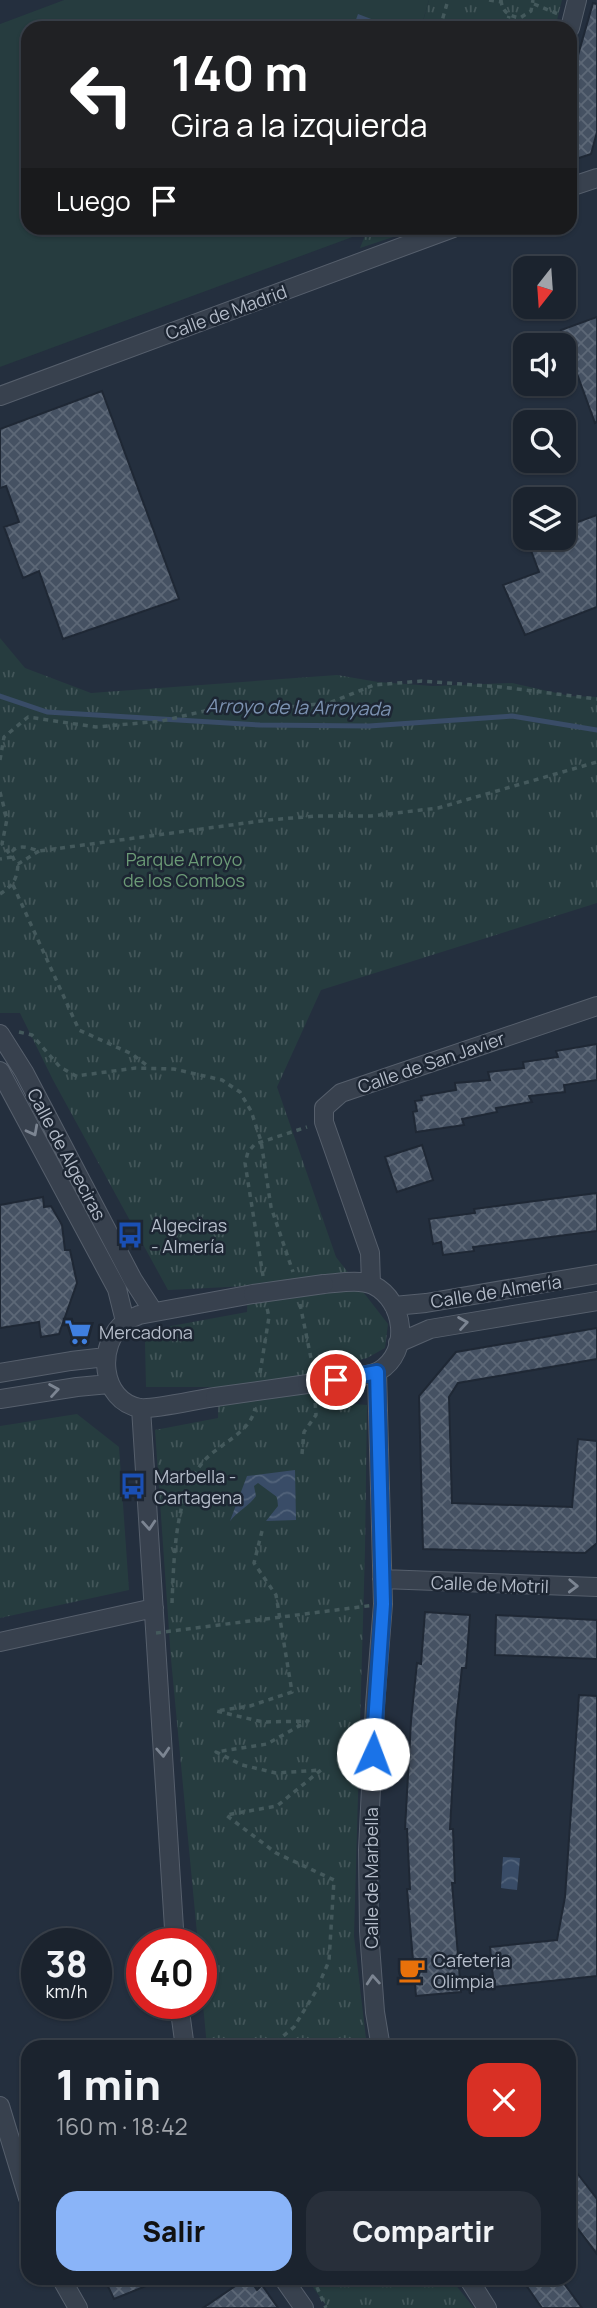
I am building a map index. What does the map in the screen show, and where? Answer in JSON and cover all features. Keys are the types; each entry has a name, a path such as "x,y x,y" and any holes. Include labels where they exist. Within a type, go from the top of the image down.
{"street":[{"path":"572,21 577,0"},
{"path":"577,185 597,178"},
{"name":"Calle de Madrid","path":"0,396 434,235"},
{"name":"Calle de San Javier","path":"371,1284 370,1254 324,1122 324,1108 341,1093 597,1006"},
{"name":"Calle de Algeciras","path":"4,1033 133,1280 153,1311"},
{"name":"Calle de Algeciras","path":"0,1071 117,1289 125,1321"},
{"name":"Calle de Almería","path":"394,1306 597,1274"},
{"path":"324,1284 371,1284 385,1294 394,1306 400,1329 393,1360 377,1372 141,1408 127,1402 109,1384 106,1357 116,1331 125,1321 153,1311 253,1294 324,1284"},
{"name":"Calle de Almería","path":"398,1343 430,1329 597,1301"},
{"path":"0,1373 106,1357"},
{"name":"Calle de Marbella","path":"377,1372 383,1604 374,1705 368,1850 369,1931 380,2040"},
{"path":"0,1399 109,1384"},
{"path":"141,1408 175,1928"},
{"name":"Calle de Motril","path":"382,1579 597,1587"},
{"path":"0,1642 154,1608"},
{"path":"181,2019 184,2040"},
{"path":"0,2106 21,2175"},
{"path":"65,2285 78,2308"},
{"path":"288,2285 304,2308"},
{"path":"473,2285 488,2308"}],"path":[{"path":"442,21 448,0"},
{"path":"489,0 501,1 503,10 509,16 526,16 534,2 566,21"},
{"path":"508,21 509,16"},
{"path":"0,760 4,737 28,717 96,727 109,726 162,721 213,709 329,703 374,685 422,681 501,687 597,699"},
{"path":"12,858 13,849 19,847 39,851 268,820 371,816 438,808 597,762"},
{"path":"0,792 7,818 2,844 18,864 13,886 0,894"},
{"path":"18,864 39,851"},
{"path":"0,859 12,858"},
{"path":"13,886 79,1030 132,1054 150,1069"},
{"path":"4,1033 32,1035 60,1067 76,1076 109,1070 174,1069 222,1080 240,1092 251,1111 261,1141"},
{"path":"262,1531 254,1563 276,1595 292,1692 250,1706 216,1711 263,1722 308,1721 267,1744 216,1752 242,1766 276,1773 321,1770 277,1806 226,1815 276,1853 334,1880 329,1961 316,1991 294,2026 278,2040"},
{"path":"156,1633 383,1604"},
{"path":"316,2285 326,2308"}],"green space":[{"path":"64,0 429,0 423,21 21,21 21,235 358,235 0,367 0,24"},
{"path":"429,0 562,0 557,21 423,21"},
{"path":"365,235 399,235 360,248"},
{"name":"Parque Arroyo de los Combos","path":"0,638 25,668 91,693 337,675 378,682 433,686 512,683 570,696 597,697 597,903 321,990 277,1087 336,1257 388,1324 385,1348 367,1358 326,1369 337,1403 367,1405 354,1936 366,2040 206,2040 204,2019 217,2019 217,1928 196,1928 171,1659 155,1430 218,1418 219,1387 146,1387 145,1342 171,1326 247,1312 248,1286 168,1290 53,1080 20,1013 0,1013"},
{"path":"77,1414 119,1447 129,1590 0,1618 0,1426"},
{"path":"311,2285 456,2285 474,2308 328,2308"}],"water":[{"path":"358,14 376,21 356,21"},
{"path":"295,1470 296,1520 266,1521 278,1506 277,1497 258,1483 254,1486 256,1496 230,1521 247,1476"},
{"path":"503,1857 520,1858 517,1890 501,1888"}],"building":[{"path":"593,3 597,4 597,132 591,154 577,159 577,59"},
{"path":"597,317 595,423 576,371 576,333 562,333 561,330"},
{"path":"102,391 179,599 63,639 39,571 23,578 4,527 19,522 6,486 0,488 0,429"},
{"path":"597,515 597,607 525,635 503,585 539,572 531,550 576,550 576,523"},
{"path":"597,1044 597,1080 564,1085 565,1092 529,1096 532,1102 496,1108 497,1112 462,1119 464,1125 416,1132 413,1112 417,1111 415,1101 422,1100 421,1096 456,1090 455,1083 490,1080 488,1072 524,1068 523,1062 558,1057 556,1051"},
{"path":"422,1145 433,1180 397,1192 385,1157"},
{"path":"597,1193 597,1231 473,1247 474,1251 443,1255 441,1242 433,1244 429,1219 475,1213 474,1209"},
{"path":"43,1197 44,1207 51,1206 62,1225 65,1250 70,1250 77,1283 59,1334 41,1337 39,1322 0,1328 0,1205"},
{"path":"597,1328 597,1359 458,1383 449,1397 452,1503 572,1507 578,1439 597,1441 597,1543 585,1553 423,1549 419,1396 456,1352"},
{"path":"425,1612 470,1615 466,1668 462,1668 456,1721 450,1829 453,1829 455,1883 452,1883 461,1992 416,1996 405,1829 411,1721 417,1663 421,1664"},
{"path":"496,1615 597,1620 597,1659 495,1655"},
{"path":"579,1695 597,1696 597,1976 494,1987 490,1947 557,1940 565,1897"},
{"path":"576,2174 597,2199 597,2254 576,2226"},
{"path":"107,2285 148,2285 114,2299"},
{"path":"237,2285 254,2285 257,2290 262,2285 278,2308 203,2308"},
{"path":"526,2285 565,2285 582,2308 542,2308"}],"waterway":[{"name":"Arroyo de la Arroyada","path":"0,696 47,712 260,725 369,726 512,716 597,730"}],"place":[{"name":"Algeciras - Almería","path":"130,1235"},
{"name":"Mercadona","path":"78,1332"},
{"name":"Marbella - Cartagena","path":"133,1486"},
{"name":"Cafeteria Olimpia","path":"412,1970"}],"route":[{"path":"336,1380 377,1372 383,1604 374,1705 373,1754"}]}
